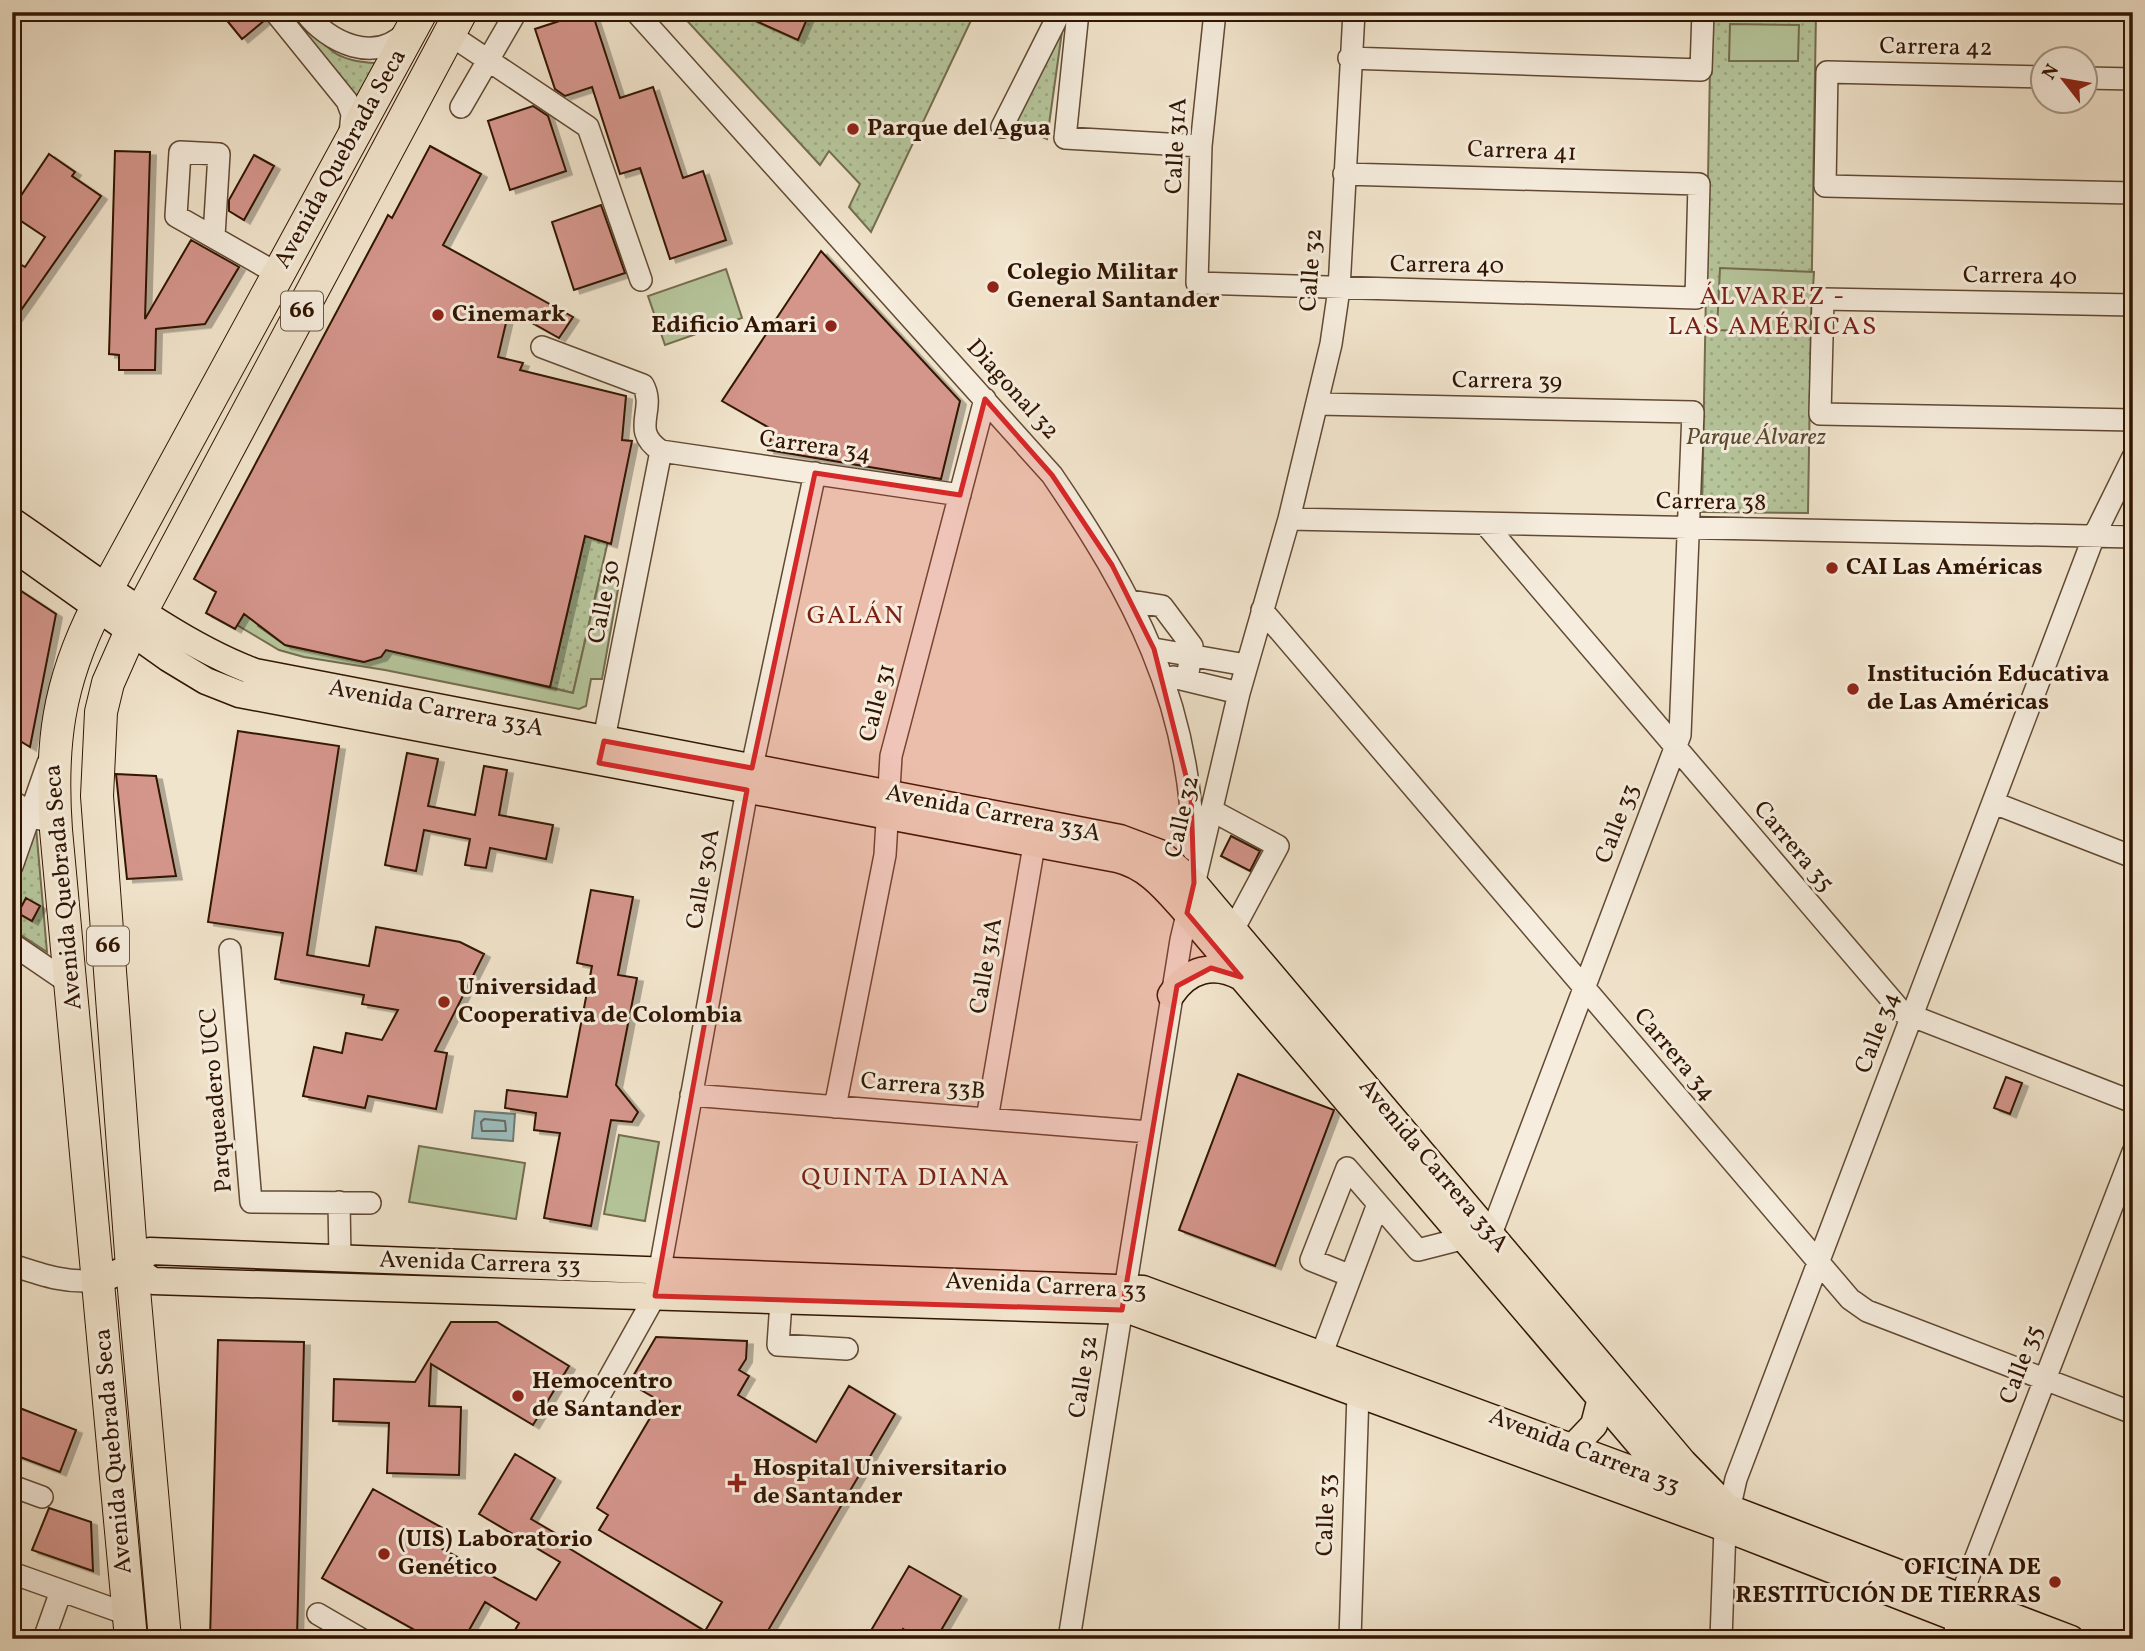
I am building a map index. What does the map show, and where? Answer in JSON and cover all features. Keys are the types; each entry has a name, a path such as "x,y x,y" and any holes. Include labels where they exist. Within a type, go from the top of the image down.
{"highway":[{"name":"Avenida Quebrada Seca","path":"130,1627 72,985 43,822 54,748 68,672 103,597 418,17"},
{"name":"Avenida Quebrada Seca","path":"165,1639 132,1266 96,771 101,712 108,682 136,620 455,23"},
{"path":"278,274 312,292"}],"main road":[{"name":"Avenida Carrera 33A","path":"15,534 136,620 255,672 445,723 1036,833 1141,844 1168,858 1194,883 1233,930 1478,1236 1601,1398 1674,1485 1726,1518"},
{"name":"Avenida Carrera 33A","path":"1036,833 1129,862 1148,873 1683,1462 1726,1518"},
{"path":"1171,995 1184,979 1202,970 1220,969 1241,977"},
{"name":"Avenida Carrera 33","path":"99,1280 132,1266 150,1251 340,1259 657,1283"},
{"name":"Avenida Carrera 33","path":"132,1266 153,1281 657,1283 1123,1299 1163,1294 1674,1485"},
{"name":"Avenida Carrera 33","path":"1123,1299 1161,1320 1358,1393 1726,1518 2010,1639"},
{"path":"1573,1447 1594,1425 1601,1398"},
{"name":"Avenida Carrera 33","path":"1957,1618 2071,1639"}],"street":[{"path":"275,12 350,107 347,147"},
{"path":"304,12 323,32 343,43 365,48 384,46 396,40 418,17"},
{"path":"461,107 482,57 516,12"},
{"name":"Diagonal 32","path":"636,12 1052,475 1112,565 1154,649 1162,674 1191,796 1194,883"},
{"path":"1002,127 1060,12"},
{"path":"1078,12 1065,138 1201,146"},
{"name":"Calle 31A","path":"1197,283 1201,146 1215,12"},
{"name":"Calle 32","path":"1069,1639 1171,995 1187,914 1246,665 1319,404 1339,289 1349,58 1354,12"},
{"path":"1349,58 1702,70 1703,12"},
{"path":"455,23 482,57 589,127 641,280"},
{"name":"Carrera 42","path":"2030,77 1828,72 1825,186 2133,193"},
{"path":"2100,78 2133,79"},
{"name":"Carrera 41","path":"1344,174 1699,184 1696,298"},
{"path":"214,236 278,274"},
{"name":"Carrera 40","path":"1197,283 1696,298"},
{"name":"Carrera 40","path":"2133,305 1823,299 1820,414 2133,420"},
{"path":"542,346 643,385 646,394 646,438 661,451"},
{"name":"Calle 31","path":"835,1107 885,855 891,756 985,399"},
{"name":"Carrera 39","path":"1319,404 1693,412"},
{"name":"Calle 33","path":"1478,1236 1583,989 1675,748 1683,715 1693,412"},
{"name":"Carrera 34","path":"661,451 960,495"},
{"name":"Calle 30","path":"602,752 661,451"},
{"name":"Calle 34","path":"1721,1639 1726,1518 1818,1265 2094,536 2133,457"},
{"name":"Calle 30A","path":"593,1408 657,1283 749,779 815,473"},
{"name":"Carrera 38","path":"1289,519 2133,537"},
{"name":"Carrera 35","path":"1486,525 1884,994 1912,1018 2133,1102"},
{"path":"1131,601 1162,606 1192,646 1187,680"},
{"name":"Carrera 34","path":"1262,610 1850,1300 1867,1311 2133,1413"},
{"path":"1154,649 1246,665"},
{"path":"1162,674 1239,693"},
{"path":"12,801 43,822 12,866"},
{"path":"1994,803 2133,857"},
{"path":"1211,810 1278,846 1233,930"},
{"name":"Calle 31A","path":"987,1119 1036,833"},
{"path":"12,944 72,985"},
{"name":"Parqueadero UCC","path":"230,950 251,1202 370,1203"},
{"name":"Carrera 33B","path":"691,1095 1149,1132"},
{"name":"Calle 35","path":"1957,1618 2045,1379 2133,1152"},
{"path":"1351,1276 1311,1260 1348,1168 1418,1250 1478,1236"},
{"path":"339,1202 340,1259"},
{"path":"1322,1353 1378,1204"},
{"path":"12,1265 54,1279 77,1283 99,1280"},
{"path":"782,1287 778,1345 847,1349"},
{"name":"Calle 33","path":"1350,1639 1358,1393"},
{"path":"12,1486 42,1497"},
{"path":"12,1573 61,1591 130,1627"},
{"path":"44,1639 61,1591"},
{"path":"318,1614 361,1639"}],"highlighted area":[{"path":"985,399 1052,475 1112,565 1154,649 1191,796 1194,883 1187,913 1241,977 1211,968 1177,986 1122,1310 655,1296 747,790 599,763 604,741 752,768 815,473 960,495"}],"green space":[{"name":"Parque del Agua","path":"679,12 975,12 871,232 849,207 860,184 829,151 820,165"},
{"name":"Parque Álvarez","path":"1711,12 1816,12 1808,513 1702,512"},
{"path":"1064,17 1047,139 1011,124"},
{"path":"303,21 334,52 351,60 376,63 356,98 296,27"},
{"path":"1730,24 1799,25 1798,61 1729,61"},
{"path":"1720,268 1814,272 1810,334 1717,330"},
{"path":"726,269 742,318 665,345 648,296"},
{"path":"585,536 608,541 573,693 550,687"},
{"path":"604,575 620,578 602,679 591,679 586,706 579,709 385,670 304,657 279,650 237,625 247,609 262,616 258,626 285,645 364,662 381,657 386,650 573,693 600,577"},
{"path":"36,827 47,952 12,929 12,899"},
{"path":"619,1135 659,1142 645,1221 604,1214"},
{"path":"419,1146 525,1163 516,1219 409,1202"}],"water":[{"path":"475,1111 515,1114 513,1141 472,1138"}],"building":[{"path":"220,12 262,12 265,20 242,39"},
{"path":"592,12 620,98 653,87 683,178 703,171 726,240 670,259 640,168 620,174 592,87 565,96 555,89 535,29"},
{"path":"736,12 810,12 798,40"},
{"path":"533,106 548,116 566,171 510,190 488,121"},
{"path":"430,146 481,174 443,245 573,317 559,338 509,310 498,357 523,363 520,370 626,396 622,440 632,441 611,544 585,536 550,687 386,650 381,657 364,662 285,645 244,614 235,629 206,613 216,592 194,579 388,215 392,218"},
{"path":"115,151 150,152 145,319 191,240 239,267 205,324 156,329 155,370 119,370 119,355 109,354"},
{"path":"49,154 75,172 72,176 101,196 12,323 12,275 20,264 25,267 45,237 12,215 12,209"},
{"path":"254,155 274,166 244,220 229,211 229,200"},
{"path":"601,205 625,273 574,290 552,222"},
{"name":"Edificio Amari","path":"821,251 960,401 941,479 768,450 773,430 722,401"},
{"path":"12,585 56,614 30,747 12,736"},
{"path":"238,731 339,746 307,955 369,966 376,927 460,942 484,954 435,1051 447,1053 436,1109 368,1096 365,1108 303,1096 314,1047 342,1053 346,1033 382,1040 398,1010 362,1004 364,995 275,979 283,933 208,922"},
{"path":"407,753 438,759 428,806 475,815 484,766 507,770 499,815 553,825 546,859 490,848 486,868 465,865 470,839 424,830 416,871 385,865"},
{"path":"116,774 156,776 176,876 127,879"},
{"path":"1231,836 1260,851 1250,871 1221,856"},
{"path":"591,890 633,897 618,975 637,978 616,1085 638,1112 632,1122 611,1120 591,1226 544,1218 560,1133 534,1130 536,1113 505,1108 507,1090 567,1097 592,966 577,963"},
{"path":"26,898 40,906 32,921 18,913"},
{"path":"1238,1074 1334,1110 1275,1266 1179,1230"},
{"path":"2006,1077 2022,1083 2010,1114 1994,1108"},
{"path":"451,1322 497,1322 569,1366 533,1425 431,1364 429,1406 461,1407 459,1475 387,1473 389,1423 333,1421 334,1379 415,1382"},
{"path":"656,1337 747,1341 746,1359 739,1370 749,1376 738,1395 816,1442 849,1386 895,1414 763,1639 578,1639 563,1630 557,1639 510,1639 519,1623 485,1602 464,1639 414,1639 418,1632 322,1578 373,1489 446,1530 437,1546 536,1600 560,1562 479,1514 515,1454 555,1478 531,1519 565,1539 562,1544 705,1631 722,1602 599,1530 608,1515 597,1508 660,1401 629,1383"},
{"path":"218,1340 304,1342 297,1639 210,1639"},
{"path":"12,1405 76,1430 60,1472 12,1454"},
{"path":"49,1508 91,1522 93,1571 32,1550"},
{"path":"909,1566 961,1596 936,1639 919,1639 903,1629 898,1639 866,1639"}],"place":[{"name":"Parque del Agua","path":"853,129"},
{"name":"Colegio Militar General Santander","path":"993,287"},
{"name":"Cinemark","path":"438,315"},
{"name":"Edificio Amari","path":"831,326"},
{"name":"CAI Las Américas","path":"1832,568"},
{"name":"Institución Educativa de Las Américas","path":"1853,689"},
{"name":"Universidad Cooperativa de Colombia","path":"444,1002"},
{"name":"Hemocentro de Santander","path":"518,1396"},
{"name":"Hospital Universitario de Santander","path":"737,1483"},
{"name":"(UIS) Laboratorio Genético","path":"384,1554"},
{"name":"OFICINA DE RESTITUCIÓN DE TIERRAS","path":"2055,1582"}],"district":[{"name":"ÁLVAREZ - LAS AMÉRICAS","path":"1773,312"},
{"name":"GALÁN","path":"856,616"},
{"name":"QUINTA DIANA","path":"906,1178"}]}
